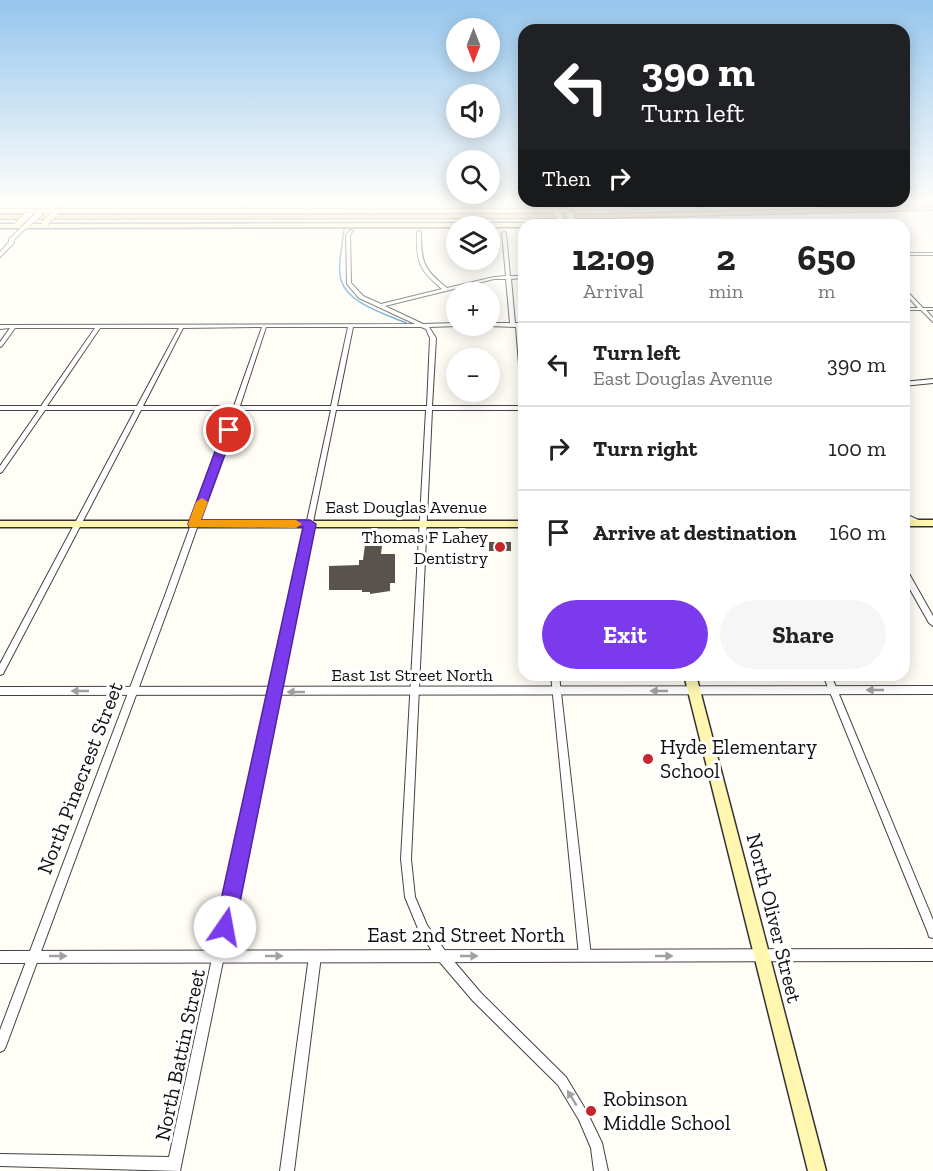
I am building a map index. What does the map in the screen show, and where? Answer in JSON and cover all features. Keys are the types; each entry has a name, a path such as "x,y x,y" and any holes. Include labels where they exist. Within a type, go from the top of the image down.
{"main road":[{"path":"910,523 933,523"},
{"name":"East Douglas Avenue","path":"0,524 518,524"},
{"name":"North Oliver Street","path":"692,681 818,1171"}],"street":[{"path":"348,259 349,283 361,297 428,328 433,338 406,860 410,897 423,928 442,956 477,997 562,1081 583,1116 597,1148 601,1171"},
{"path":"419,259 419,263 431,278 446,290"},
{"path":"500,325 518,325 507,259"},
{"path":"485,282 518,277"},
{"path":"380,306 446,290"},
{"path":"910,296 933,321"},
{"path":"910,309 933,309"},
{"path":"0,327 264,328 446,325"},
{"path":"0,345 14,327"},
{"path":"0,471 98,327"},
{"name":"North Battin Street","path":"174,1167 351,327"},
{"path":"0,672 181,328"},
{"name":"North Pinecrest Street","path":"0,1046 237,408 264,328"},
{"path":"910,383 933,381"},
{"path":"0,408 518,408"},
{"path":"910,518 921,523"},
{"path":"910,582 933,623"},
{"path":"555,681 585,956"},
{"path":"829,681 933,933"},
{"name":"East 1st Street North","path":"0,691 933,690"},
{"name":"East 2nd Street North","path":"0,957 933,955"},
{"path":"287,1171 315,956"},
{"path":"0,1160 174,1167"}],"building":[{"path":"366,537 383,537 381,554 395,554 395,583 390,583 390,591 370,594 362,590 329,590 329,566 359,565 359,560 363,560"},
{"name":"Thomas F Lahey Dentistry","path":"489,542 511,542 511,551 489,551"}],"waterway":[{"path":"341,259 341,280 351,296 369,307 406,323"}],"slow traffic":[{"path":"202,502 194,524 296,524"}],"place":[{"name":"Thomas F Lahey Dentistry","path":"500,547"},
{"name":"Hyde Elementary School","path":"648,759"},
{"name":"Robinson Middle School","path":"591,1111"}],"route":[{"path":"225,927 271,699 310,524 194,524 229,430"}]}
